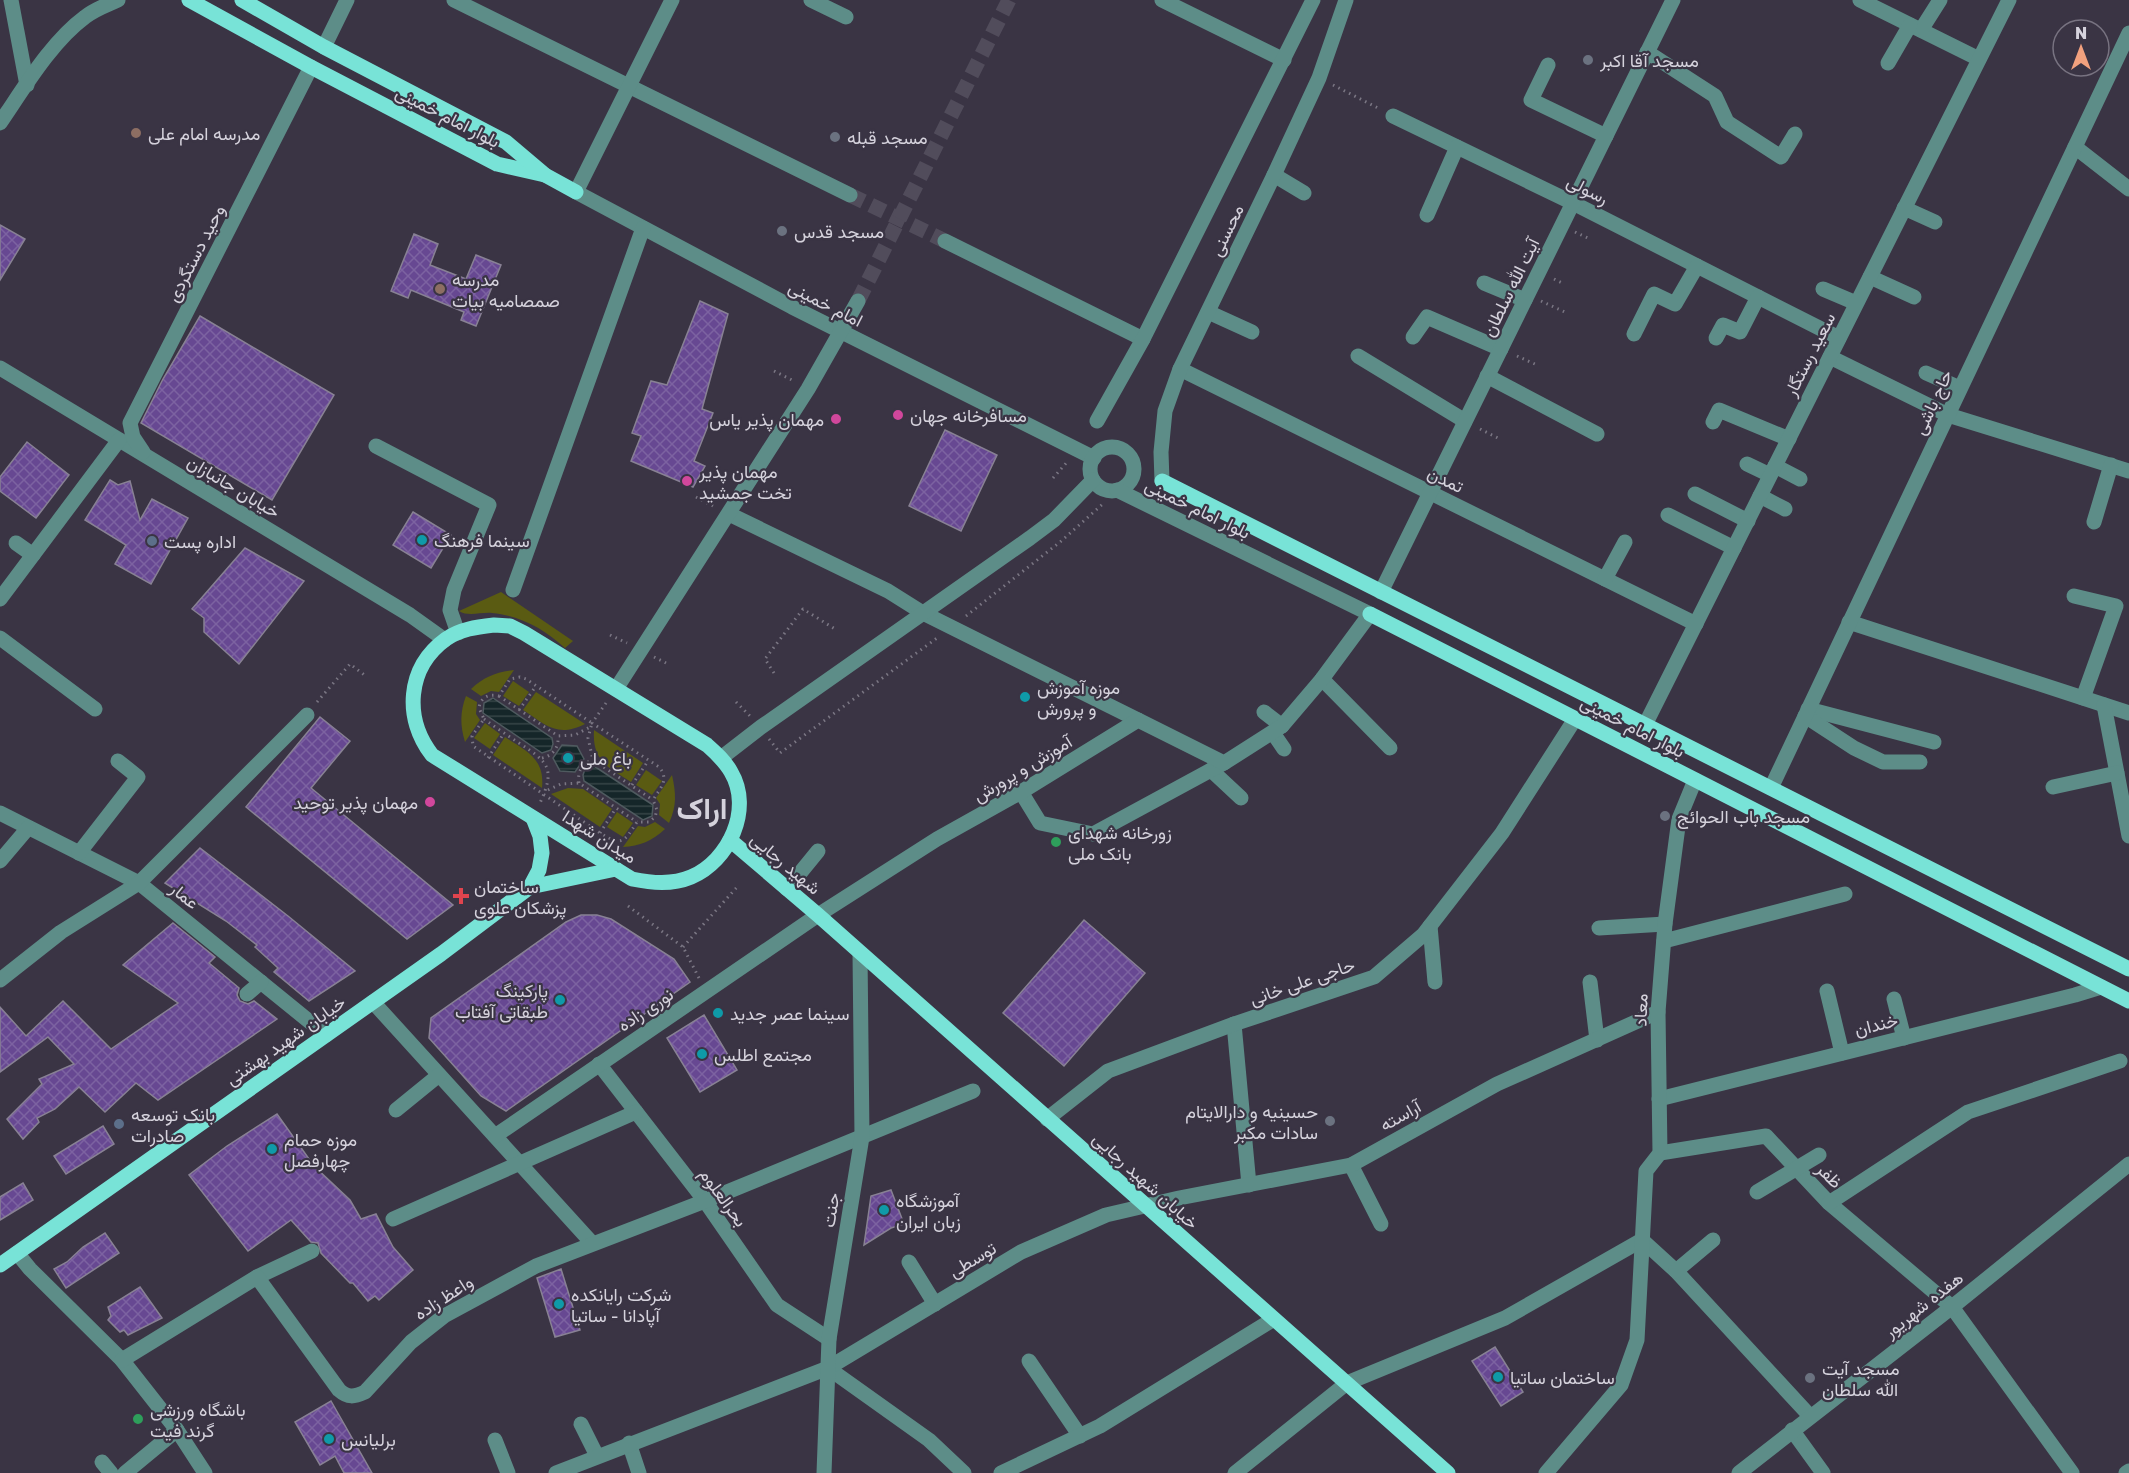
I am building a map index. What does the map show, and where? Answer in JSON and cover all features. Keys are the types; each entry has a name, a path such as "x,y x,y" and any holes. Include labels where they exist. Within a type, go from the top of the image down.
{"main road":[{"name":"بلوار امام خمینی","path":"189,0 497,164 545,175"},
{"name":"بلوار امام خمینی","path":"242,0 324,47 506,142 545,175"},
{"name":"امام خمینی","path":"545,175 576,192"},
{"name":"بلوار امام خمینی","path":"1162,482 2129,969"},
{"name":"بلوار امام خمینی","path":"1370,614 2129,1001"},
{"name":"میدان شهدا","path":"510,626 616,689 707,745 732,773 738,791 739,809 736,827 720,856 707,868 691,877 672,882 652,883 632,879 432,755 422,743 413,717 412,702 415,683 422,666 432,652 452,636 472,627 510,626"},
{"path":"530,887 539,870 542,853 540,836 533,818"},
{"name":"شهید رجایی","path":"730,840 818,915"},
{"path":"530,887 616,869"},
{"name":"خیابان شهید بهشتی","path":"6,1258 373,1002 530,887"},
{"name":"خیابان شهید رجایی","path":"818,915 1448,1473"}],"street":[{"path":"11,0 27,85"},
{"path":"0,123 52,51 83,18 118,0"},
{"path":"324,47 347,0"},
{"path":"454,0 850,195"},
{"path":"576,192 672,0"},
{"path":"811,0 846,17"},
{"path":"1162,0 1284,60"},
{"path":"1098,421 1143,339 1313,0"},
{"name":"محسنی","path":"1162,482 1161,452 1165,411 1180,369 1319,78 1346,0"},
{"name":"آیت الله سلطان","path":"1381,592 1673,0"},
{"path":"1860,0 1979,59"},
{"path":"1888,63 1940,0"},
{"name":"سعید رستگار","path":"1645,725 2008,0"},
{"name":"حاج باشی","path":"1771,788 2129,33"},
{"path":"1647,52 1715,96 1727,122 1781,156 1795,134"},
{"path":"1548,65 1531,100 1606,136"},
{"name":"وحید دستگردی","path":"146,456 133,437 130,423 166,364 311,67"},
{"name":"رسولی","path":"1393,116 1573,203 1839,338"},
{"path":"1427,215 1457,147"},
{"path":"2075,147 2129,189"},
{"path":"1274,176 1304,193"},
{"name":"امام خمینی","path":"576,192 842,333 1094,458"},
{"path":"1904,208 1935,222"},
{"path":"513,590 643,228"},
{"path":"945,242 1143,339"},
{"path":"1634,334 1654,294 1675,304 1697,266"},
{"path":"1870,277 1914,297"},
{"path":"1484,283 1526,297"},
{"path":"1823,289 1856,303"},
{"path":"1716,338 1723,325 1740,332 1758,297"},
{"path":"616,689 842,333 858,301"},
{"path":"1208,312 1252,332"},
{"path":"1413,337 1427,317 1501,349"},
{"path":"1358,356 1465,421"},
{"path":"1830,357 1948,415 2124,466 2094,522"},
{"name":"تمدن","path":"1180,369 1696,624"},
{"name":"خیابان جانبازان","path":"2,372 410,615 452,636"},
{"path":"1926,373 1960,388"},
{"path":"1487,376 1597,434"},
{"path":"1713,422 1719,410 1789,439"},
{"path":"0,599 119,440"},
{"path":"375,446 489,505 454,590 450,610 452,636"},
{"path":"1113,447 1124,451 1133,464 1134,470 1128,485 1117,490 1101,488 1093,480 1091,469 1094,458 1102,450 1113,447"},
{"name":"بلوار امام خمینی","path":"1133,464 1162,482"},
{"path":"1747,464 1800,479"},
{"path":"721,758 761,727 1054,520 1093,480"},
{"name":"بلوار امام خمینی","path":"1117,490 1370,614"},
{"path":"1695,494 1748,521"},
{"path":"1760,496 1785,509"},
{"path":"729,514 888,591 923,613 1138,720 1217,767 1241,798"},
{"path":"1668,515 1734,548"},
{"path":"1605,579 1626,542"},
{"path":"16,543 33,555"},
{"path":"2074,596 2116,606 2083,698"},
{"path":"1021,792 1040,823 1093,834 1217,767 1277,729 1322,679 1370,614"},
{"path":"1850,622 2129,713"},
{"path":"0,638 95,709"},
{"path":"1322,679 1390,748"},
{"path":"2104,705 2129,836"},
{"path":"1264,712 1277,729 1284,749"},
{"path":"1807,713 1934,742"},
{"path":"1807,713 1854,748 1883,762 1920,762"},
{"path":"0,980 61,932 139,883 244,766 307,715"},
{"name":"حاجی علی خانی","path":"1047,1119 1108,1071 1234,1024 1374,977 1423,935 1503,833 1575,719"},
{"name":"آموزش و پرورش","path":"818,915 933,834 1021,792 1138,720"},
{"path":"79,853 138,777 118,761"},
{"path":"2053,787 2117,773"},
{"name":"معاد","path":"1660,1153 1658,1012 1665,924 1679,819 1695,780"},
{"name":"عمار","path":"0,813 139,883 326,1035"},
{"path":"0,861 28,828"},
{"path":"787,889 818,851"},
{"path":"1664,940 1845,894"},
{"name":"نوری زاده","path":"495,1136 818,915"},
{"path":"1599,928 1665,924"},
{"path":"1430,926 1435,982"},
{"name":"جنت","path":"824,1473 830,1339 862,1137 860,953"},
{"path":"247,994 261,982"},
{"path":"1590,982 1597,1040"},
{"name":"خندان","path":"1659,1099 2102,987"},
{"path":"1827,991 1842,1053"},
{"path":"1894,999 1904,1038"},
{"path":"373,1002 592,1243"},
{"name":"آراسته","path":"1145,1205 1351,1165 1497,1084 1658,1012"},
{"path":"1234,1024 1249,1185"},
{"path":"1829,1203 1968,1112 2120,1061"},
{"name":"بحرالعلوم","path":"599,1064 705,1201 777,1305 830,1339"},
{"path":"396,1110 439,1075"},
{"name":"واعظ زاده","path":"257,1277 339,1390 346,1396 356,1396 365,1392 411,1342 444,1316 536,1266 705,1201 973,1091"},
{"path":"393,1219 636,1112"},
{"name":"ظفر","path":"1660,1153 1766,1136 1829,1203 1952,1306 2072,1473"},
{"path":"1546,1473 1621,1385 1637,1340 1646,1170 1660,1153"},
{"path":"1757,1192 1819,1155"},
{"name":"هفده شهریور","path":"1739,1473 2129,1164"},
{"path":"1351,1165 1381,1224"},
{"name":"توسطی","path":"556,1473 591,1463 628,1443 828,1368 1021,1252 1106,1215 1145,1205"},
{"path":"1642,1240 1677,1271 1810,1416"},
{"path":"1235,1473 1347,1383 1505,1318 1642,1240"},
{"path":"1677,1271 1713,1240"},
{"path":"122,1360 257,1277 312,1251"},
{"path":"6,1258 30,1269 122,1360 177,1430 205,1473"},
{"path":"909,1262 935,1304"},
{"path":"1001,1473 1100,1426 1274,1319"},
{"path":"1029,1361 1080,1436"},
{"path":"828,1368 929,1440 964,1473"},
{"path":"581,1424 591,1463"},
{"path":"125,1473 177,1430"},
{"path":"1792,1430 1824,1473"},
{"path":"495,1440 508,1473"},
{"path":"628,1443 639,1473"}],"path":[{"path":"1319,78 1393,116"},
{"path":"1526,297 1567,313"},
{"path":"1501,349 1537,365"},
{"path":"1465,421 1500,439"},
{"path":"774,673 765,658 803,609 835,629"},
{"path":"307,715 350,663 367,677"},
{"path":"498,696 510,679 514,677 526,679 591,725 658,767 665,778 653,800"},
{"path":"519,710 536,686"},
{"path":"591,725 588,744 593,760 653,800 657,810 655,817 649,822 637,822 579,783 561,784 546,791 548,774 542,758 483,719 479,708 481,701 487,696 498,696 558,736 575,735 591,725 616,689"},
{"path":"483,719 471,740 478,751 600,833 616,842 622,841 626,839 637,822"},
{"path":"488,758 504,733"},
{"path":"542,758 550,755 556,749 558,736"},
{"path":"579,783 580,770 586,763 593,760"},
{"path":"632,785 648,761"},
{"path":"600,833 616,808"},
{"path":"683,947 738,886"},
{"path":"628,906 683,947 706,992"}],"shaded area":[{"path":"501,592 573,641 565,648 540,629 522,620 492,613 470,614 459,611"},
{"path":"514,670 499,692 491,691 481,696 471,689 491,676"},
{"path":"513,681 529,692 519,706 503,696"},
{"path":"536,692 585,724 559,730 538,720 523,710"},
{"path":"466,696 477,702 476,714 480,720 465,742 461,719"},
{"path":"493,698 552,738 551,750 542,753 483,713 484,703"},
{"path":"485,723 500,734 490,749 474,738"},
{"path":"594,730 643,763 631,782 603,762 596,749"},
{"path":"505,737 533,756 540,769 542,788 493,755"},
{"path":"562,745 577,746 584,759 575,772 560,771 553,758"},
{"path":"594,766 653,805 652,816 643,820 584,781 585,769"},
{"path":"646,770 662,781 652,795 636,785"},
{"path":"672,775 675,799 669,823 659,815 660,804 656,798"},
{"path":"568,788 583,789 612,809 600,827 551,794"},
{"path":"617,812 633,823 623,837 607,827"},
{"path":"655,822 665,829 646,842 623,847 638,826 645,827"}],"building":[{"path":"0,225 25,239 0,280"},
{"path":"414,234 438,244 430,265 466,279 476,255 501,265 476,326 461,320 464,312 411,290 408,298 391,291"},
{"path":"700,301 728,314 702,409 713,413 694,461 705,466 693,487 631,461 641,436 632,433 651,381 667,385"},
{"path":"200,316 334,395 272,500 141,423 163,379"},
{"path":"945,430 997,455 961,531 909,506"},
{"path":"27,442 69,475 36,518 0,491 0,477"},
{"path":"110,480 118,485 130,481 140,520 152,499 188,518 151,584 115,564 126,545 85,520"},
{"name":"سینما فرهنگ","path":"413,512 451,535 431,568 393,545"},
{"path":"245,548 304,581 239,664 204,632 204,618 192,609"},
{"path":"320,717 350,741 311,788 453,905 407,939 246,807"},
{"path":"200,848 355,971 309,1001 274,972 278,968 255,947 257,945 226,921 165,883"},
{"name":"پارکینگ طبقاتی آفتاب","path":"581,915 597,915 611,919 674,959 690,982 506,1111 481,1096 429,1038 431,1018 566,922"},
{"path":"1084,920 1145,973 1064,1066 1003,1013"},
{"path":"173,923 215,957 209,963 239,988 237,995 240,1001 248,1004 254,1001 277,1019 158,1100 136,1083 105,1112 79,1087 55,1109 37,1118 39,1122 23,1139 7,1119 42,1084 39,1079 74,1064 48,1037 0,1072 0,1007 26,1036 63,1001 111,1049 178,1003 123,965"},
{"name":"مجتمع اطلس","path":"704,1015 737,1070 700,1092 667,1038"},
{"path":"277,1114 314,1166 350,1200 361,1219 376,1214 393,1247 413,1270 379,1300 375,1296 368,1301 353,1283 350,1283 321,1253 318,1243 311,1242 291,1220 248,1251 189,1175 227,1146"},
{"path":"103,1126 114,1144 66,1174 54,1156"},
{"path":"23,1183 33,1200 0,1220 0,1197"},
{"name":"آموزشگاه زبان ایران","path":"891,1190 904,1224 891,1228 864,1245 871,1196"},
{"path":"105,1233 119,1253 66,1288 54,1269"},
{"name":"شرکت رایانکده آپادانا - ساتیا","path":"561,1269 580,1330 555,1337 537,1278"},
{"path":"140,1287 162,1318 128,1335 124,1330 120,1332 108,1320 111,1316 108,1307"},
{"name":"ساختمان ساتیا","path":"1495,1347 1523,1392 1501,1406 1472,1361"},
{"name":"برلیانس","path":"331,1401 372,1473 344,1473 335,1456 320,1465 295,1422"}],"tunnel":[{"path":"858,301 1009,0"},
{"path":"850,195 945,241"}],"place":[{"name":"مسجد آقا اکبر","path":"1588,60"},
{"name":"مدرسه امام علی","path":"136,133"},
{"name":"مسجد قبله","path":"835,137"},
{"name":"مسجد قدس","path":"782,231"},
{"name":"مدرسه صمصامیه بیات","path":"440,289"},
{"name":"مسافرخانه جهان","path":"898,415"},
{"name":"مهمان پذیر یاس","path":"836,419"},
{"name":"مهمان پذیر تخت جمشید","path":"687,481"},
{"name":"سینما فرهنگ","path":"422,540"},
{"name":"اداره پست","path":"152,541"},
{"name":"موزه آموزش و پرورش","path":"1025,697"},
{"name":"باغ ملی","path":"568,758"},
{"name":"مهمان پذیر توحید","path":"430,802"},
{"name":"مسجد باب الحوائج","path":"1665,816"},
{"name":"زورخانه شهدای بانک ملی","path":"1056,842"},
{"name":"ساختمان پزشکان علوی","path":"461,896"},
{"name":"پارکینگ طبقاتی آفتاب","path":"560,1000"},
{"name":"سینما عصر جدید","path":"718,1013"},
{"name":"مجتمع اطلس","path":"702,1054"},
{"name":"حسینیه و دارالایتام سادات مکبر","path":"1330,1121"},
{"name":"بانک توسعه صادرات","path":"119,1124"},
{"name":"موزه حمام چهارفصل","path":"272,1149"},
{"name":"آموزشگاه زبان ایران","path":"884,1210"},
{"name":"شرکت رایانکده آپادانا - ساتیا","path":"559,1304"},
{"name":"ساختمان ساتیا","path":"1498,1377"},
{"name":"مسجد آیت الله سلطان","path":"1810,1378"},
{"name":"باشگاه ورزشی گرند فیت","path":"138,1419"},
{"name":"برلیانس","path":"329,1439"}],"district":[{"name":"اراک","path":"702,808"}]}
